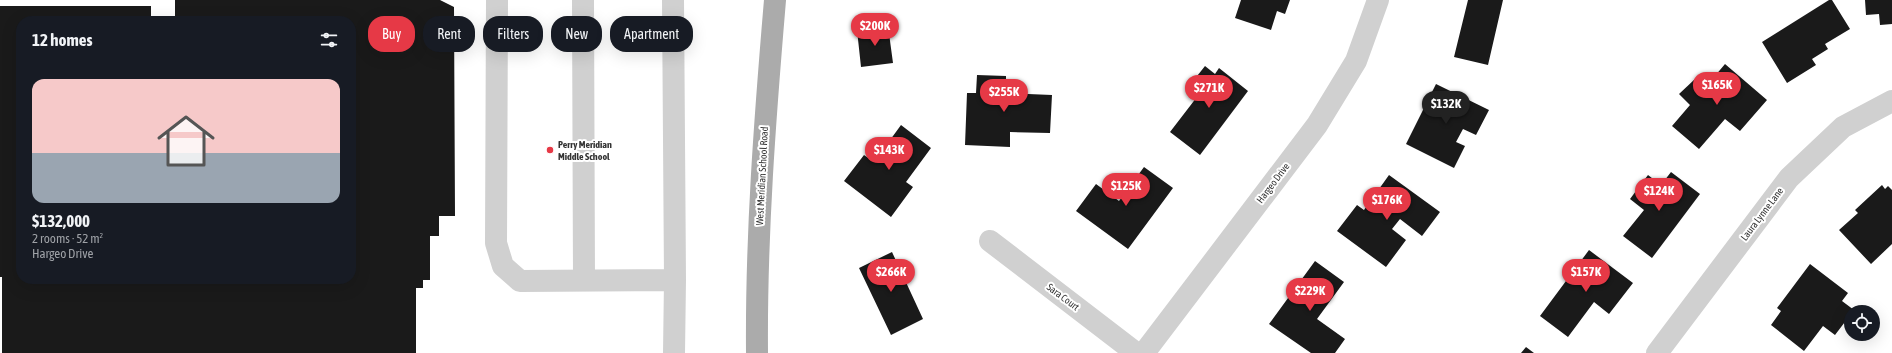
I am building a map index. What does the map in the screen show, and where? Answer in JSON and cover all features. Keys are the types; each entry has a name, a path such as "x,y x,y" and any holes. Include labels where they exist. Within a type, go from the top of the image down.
{"main road":[{"name":"West Meridian School Road","path":"757,353 758,239 765,122 775,0"}],"street":[{"path":"497,0 496,243 503,266 520,281 675,280"},
{"path":"583,0 584,280"},
{"path":"673,0 675,280 674,353"},
{"name":"Hargeo Drive","path":"1144,353 1317,125 1356,61 1378,0"},
{"name":"Laura Lynne Lane","path":"1658,353 1789,178 1843,127 1892,101"},
{"name":"Sara Court","path":"990,241 1136,353"}],"building":[{"path":"175,0 440,0 454,7 454,16 423,16 423,52 454,52 455,216 439,216 439,236 430,236 430,280 423,280 423,288 416,288 416,353 2,353 2,277 0,277 0,6 151,6 151,16 16,16 16,284 356,284 356,16 175,16"},
{"path":"1241,0 1290,0 1285,14 1277,11 1271,30 1235,18"},
{"path":"1468,0 1503,0 1488,65 1454,57"},
{"path":"1829,0 1832,0 1850,29 1825,44 1828,49 1812,59 1816,65 1787,83 1762,42"},
{"path":"1865,0 1892,0 1892,24 1880,25 1879,14 1866,15"},
{"path":"888,26 893,63 861,67 857,30"},
{"path":"1725,64 1767,100 1740,131 1725,119 1699,149 1672,126 1690,105 1679,94 1695,79 1704,89"},
{"path":"1205,66 1215,74 1219,68 1248,91 1200,155 1170,132 1200,93 1190,85"},
{"path":"977,75 1006,76 1006,93 1052,95 1050,133 1010,132 1010,147 965,145 967,93 976,93"},
{"path":"1436,84 1489,110 1476,135 1463,129 1456,142 1465,146 1454,168 1406,144"},
{"path":"901,125 931,148 906,182 913,187 891,217 844,181 864,155 874,162 876,159 876,154 880,148 885,147"},
{"path":"1144,167 1173,188 1128,249 1076,211 1096,184 1119,201"},
{"path":"1671,172 1700,194 1652,258 1623,236 1644,210 1630,199 1648,175 1661,185"},
{"path":"1389,175 1440,212 1422,236 1400,219 1392,229 1406,240 1386,267 1337,231 1357,205 1364,210"},
{"path":"1882,185 1885,189 1888,186 1892,190 1892,244 1871,264 1839,230 1858,213 1855,210"},
{"path":"1589,250 1633,283 1609,314 1594,302 1568,337 1540,316"},
{"path":"892,252 923,319 891,335 859,268"},
{"path":"1315,261 1344,282 1317,319 1345,339 1335,353 1311,353 1269,324"},
{"path":"1810,264 1848,293 1842,301 1847,305 1844,305 1844,323 1835,335 1823,326 1804,351 1771,325 1781,311 1777,308"},
{"path":"1526,347 1534,353 1521,353"}],"place":[{"name":"Perry Meridian Middle School","path":"550,150"}]}
